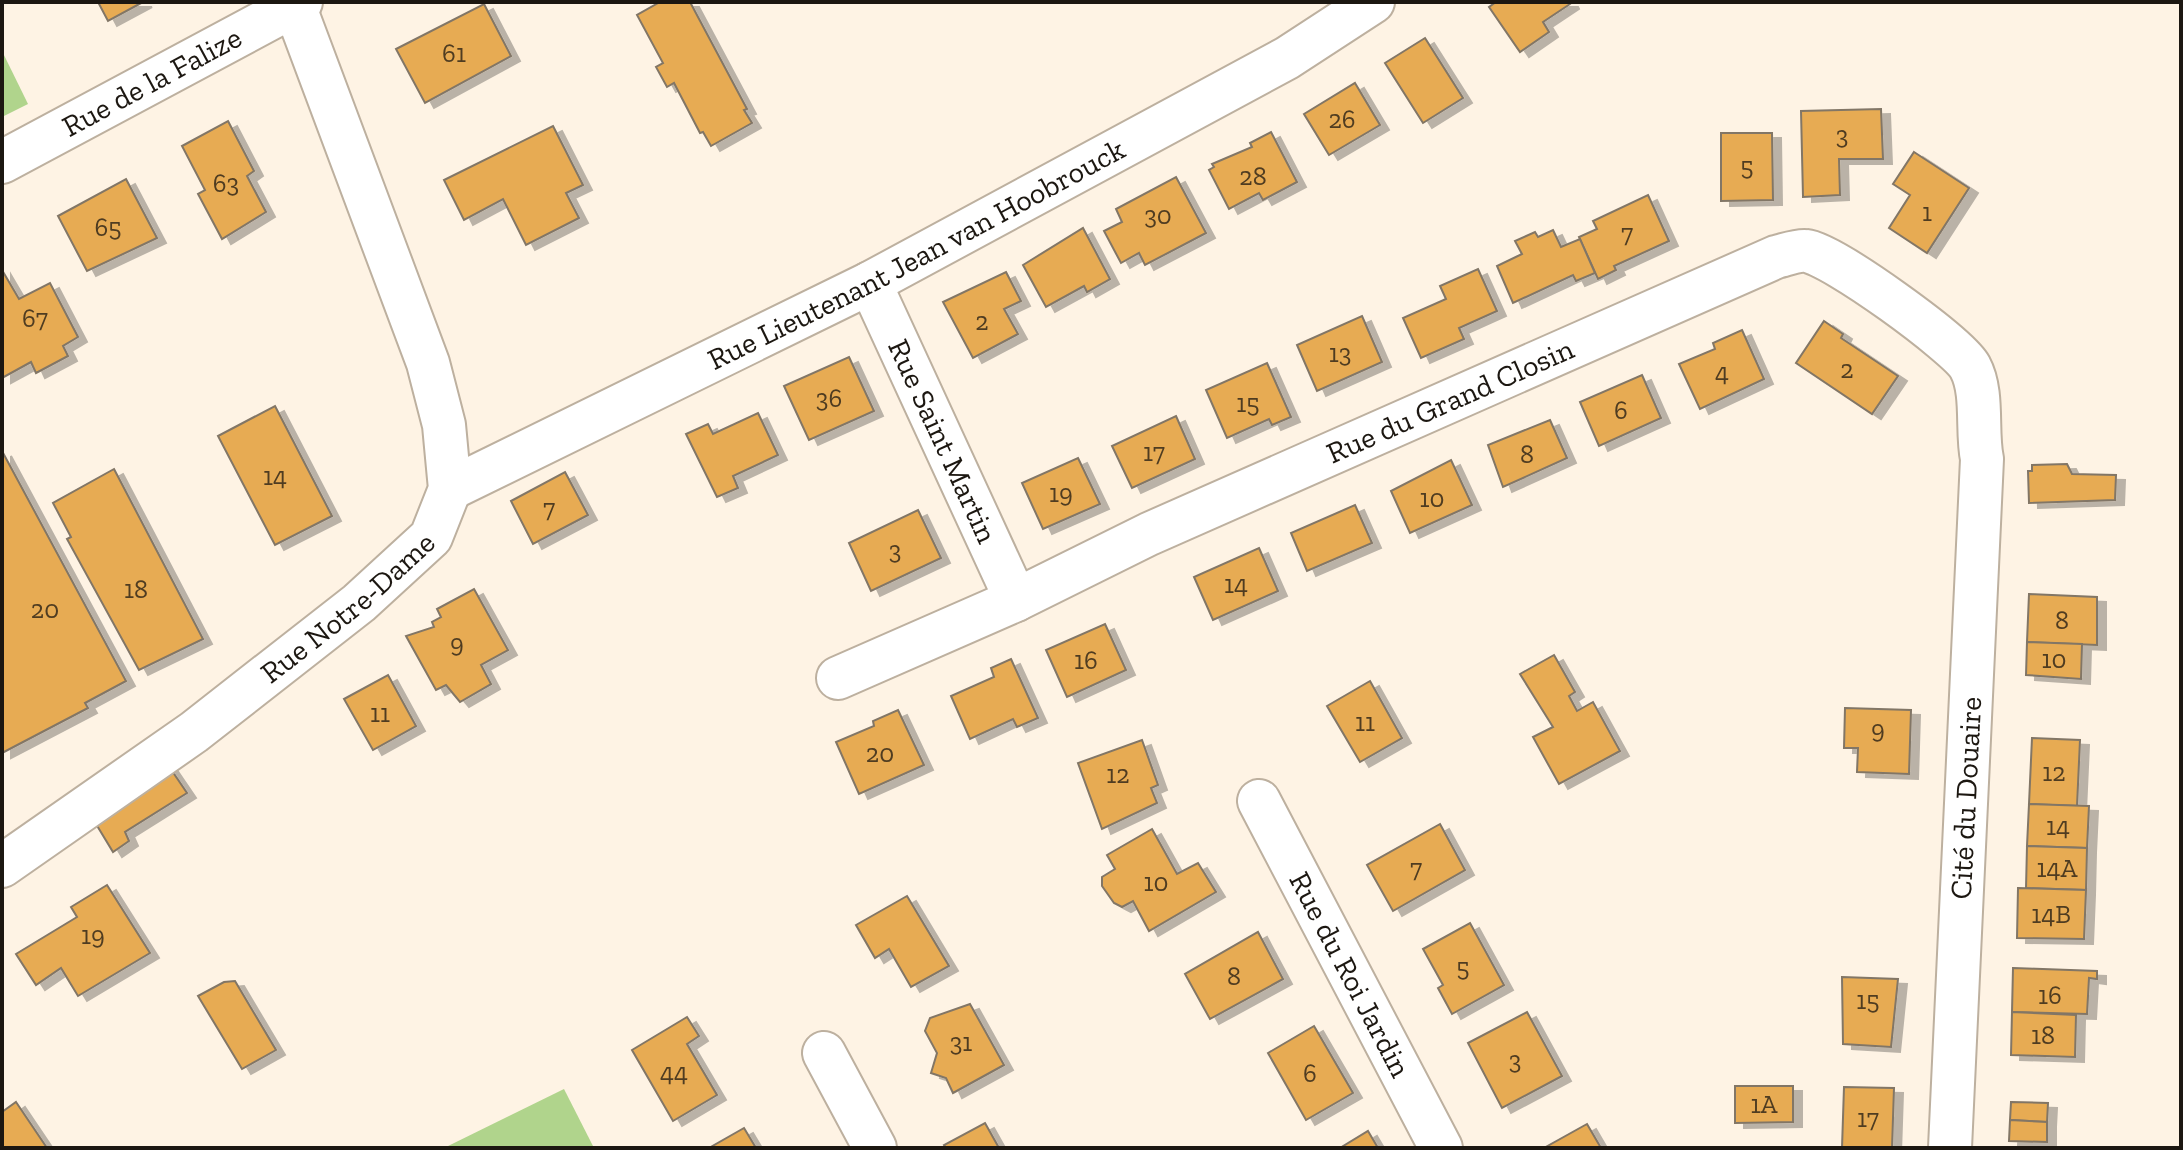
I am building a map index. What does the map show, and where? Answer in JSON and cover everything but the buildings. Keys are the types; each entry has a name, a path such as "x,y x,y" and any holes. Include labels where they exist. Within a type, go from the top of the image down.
{"street":[{"name":"Rue Lieutenant Jean van Hoobrouck","path":"450,489 870,283 1287,58 1373,2"},
{"name":"Rue de la Falize","path":"2,162 298,4"},
{"name":"Rue Notre-Dame","path":"2,866 194,732 359,603 431,537 450,489 444,425 428,363 377,222 339,133 298,4"},
{"name":"Rue du Grand Closin","path":"838,678 1016,600 1149,534 1776,257 1806,250 1832,260 1953,346 1971,368 1980,449"},
{"name":"Rue Saint Martin","path":"870,283 1016,600"},
{"name":"Cité du Douaire","path":"1950,1148 1980,449"},
{"name":"Rue du Roi Jardin","path":"1259,801 1441,1148"},
{"path":"824,1053 875,1148"}],"green space":[{"path":"2,51 28,104 2,117"},
{"path":"564,1089 594,1148 444,1148"}]}
